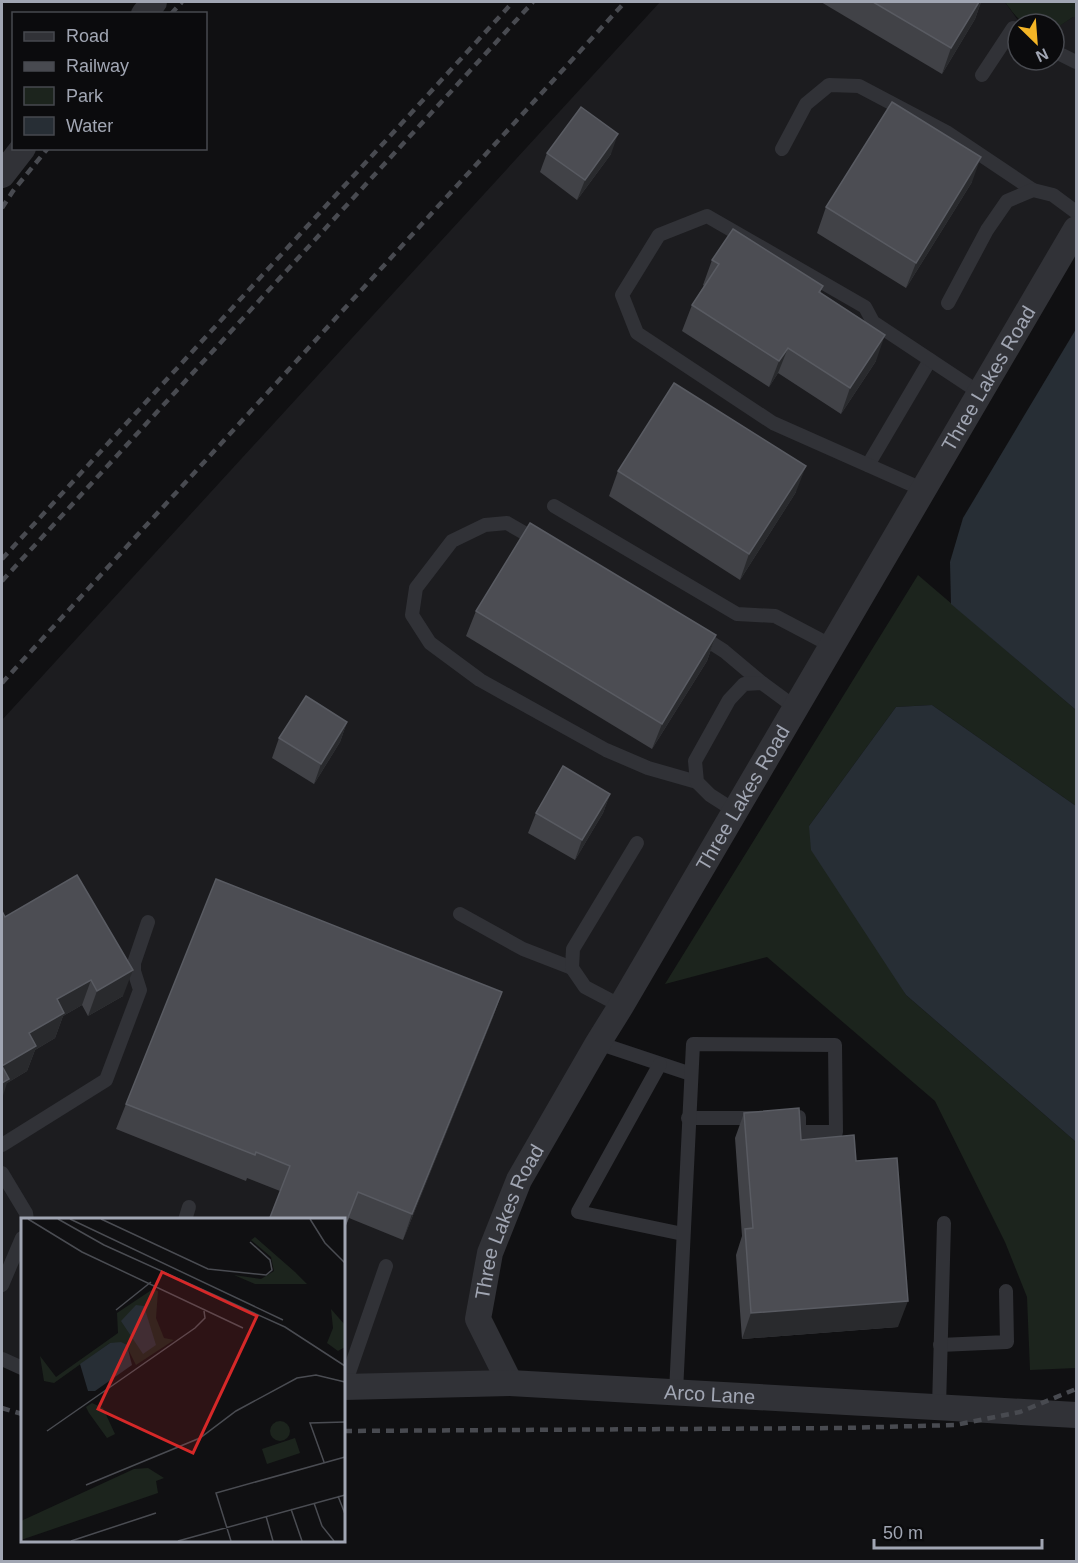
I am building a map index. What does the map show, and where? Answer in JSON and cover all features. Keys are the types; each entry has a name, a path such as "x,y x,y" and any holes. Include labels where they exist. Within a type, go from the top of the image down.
{"street":[{"path":"2,175 21,150"},
{"name":"Three Lakes Road","path":"510,1383 478,1319 490,1253 519,1180 1077,229"},
{"name":"Arco Lane","path":"345,1387 510,1383 1077,1415"}],"lane":[{"path":"982,75 1006,39"},
{"path":"782,149 806,104 829,85 859,86 948,133 1033,190 1053,195 1077,212"},
{"path":"948,303 987,230 1006,201 1033,190"},
{"path":"924,490 773,423 637,333 622,295 659,235 707,216 865,307 873,322 980,393"},
{"path":"868,465 930,360"},
{"path":"554,506 736,614 775,616 832,646"},
{"path":"555,552 507,523 485,525 452,540 416,588 412,615 430,643 480,680 606,750 648,768 697,782 710,795 735,812"},
{"path":"685,627 724,651 796,708"},
{"path":"697,782 695,761 729,700 744,684 762,683"},
{"path":"572,968 573,949 637,843"},
{"path":"460,914 524,950 572,968 585,987 621,1006"},
{"path":"2,1145 106,1080 140,990 134,963 148,922"},
{"path":"598,1043 691,1074"},
{"path":"676,1392 688,1118 693,1044 835,1045 836,1132 799,1132 799,1117 688,1118"},
{"path":"660,1064 578,1212 683,1234"},
{"path":"2,1173 27,1218"},
{"path":"939,1407 944,1223"},
{"path":"2,1286 21,1240"},
{"path":"345,1384 386,1266"},
{"path":"940,1345 1007,1342 1006,1291"},
{"path":"2,1359 21,1368"}],"shaded area":[{"path":"660,2 1005,2 1012,12 1006,12 1006,72 1066,72 1066,21 1076,17 1076,229 519,1180 478,1319 510,1383 345,1387 345,1218 21,1218 21,1367 2,1358 2,720"}],"green space":[{"path":"1005,2 1076,2 1076,17 1066,22 1066,12 1013,12"},
{"path":"918,575 1076,710 1076,806 932,705 896,707 809,826 906,995 1076,1142 1076,1368 1030,1370 1027,1297 1005,1242 935,1101 767,957 665,984"}],"water":[{"path":"1076,329 1076,710 951,604 950,562 963,518"},
{"path":"932,705 1076,806 1076,1142 906,995 811,850 809,826 896,707"}],"building":[{"path":"873,2 979,2 951,48"},
{"path":"892,102 981,157 916,263 826,207"},
{"path":"581,107 618,134 585,180 547,153"},
{"path":"733,229 823,286 819,292 885,335 850,388 788,348 779,361 692,305 719,264 712,260"},
{"path":"674,383 806,466 749,554 618,471"},
{"path":"530,523 716,635 662,724 476,611"},
{"path":"306,696 347,722 321,764 279,738"},
{"path":"563,766 610,794 582,840 536,813"},
{"path":"77,875 133,970 97,991 91,980 57,999 64,1013 29,1033 36,1046 2,1066 2,911 5,917"},
{"path":"216,879 502,992 412,1214 358,1192 345,1225 345,1218 270,1218 290,1166 256,1152 255,1155 126,1104"},
{"path":"2,1066 9,1079 2,1083"},
{"path":"799,1108 801,1140 854,1135 856,1161 897,1158 908,1301 751,1313 745,1229 753,1228 744,1113"}],"railway":[{"path":"173,12 182,2"},
{"path":"2,559 513,2"},
{"path":"2,581 533,2"},
{"path":"2,683 625,2"},
{"path":"2,208 46,150"},
{"path":"345,1431 843,1428 955,1425 1020,1412 1076,1389"},
{"path":"2,1408 21,1414"}]}
